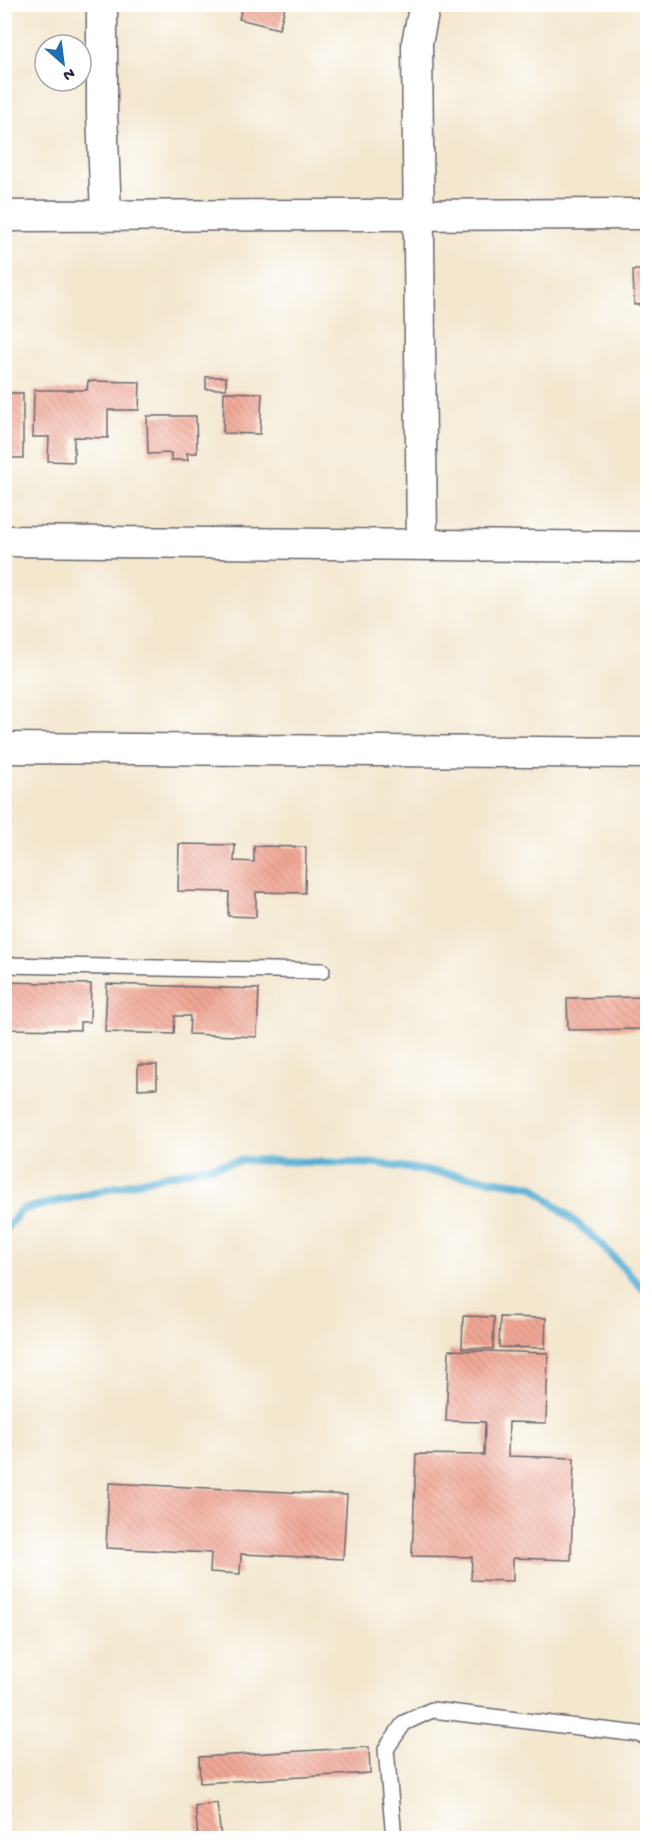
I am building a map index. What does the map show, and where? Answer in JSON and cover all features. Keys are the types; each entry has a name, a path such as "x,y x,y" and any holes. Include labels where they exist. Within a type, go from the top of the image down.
{"street":[{"path":"102,4 102,113 106,215"},
{"path":"422,544 417,43 424,4"},
{"path":"4,216 648,214"},
{"path":"4,541 648,547"},
{"path":"4,748 648,753"}],"lane":[{"path":"4,965 322,971"},
{"path":"394,1839 386,1749 404,1723 432,1710 639,1734 648,1738"}],"building":[{"path":"243,4 286,4 279,29 239,19"},
{"path":"633,270 648,270 648,304 634,305"},
{"path":"206,377 226,377 226,389 206,389"},
{"path":"88,381 140,382 139,410 108,410 108,438 74,437 74,462 48,461 49,437 33,437 34,390 87,390"},
{"path":"224,392 262,393 260,434 223,433"},
{"path":"4,393 23,393 23,458 4,458"},
{"path":"147,416 196,416 197,453 187,453 188,460 171,460 171,453 148,454"},
{"path":"179,844 235,845 234,861 254,862 254,846 306,847 305,893 256,892 256,917 228,916 229,892 178,891"},
{"path":"4,982 91,984 90,1022 80,1022 80,1030 4,1029"},
{"path":"107,984 259,989 257,1037 189,1034 190,1016 175,1016 174,1034 105,1032"},
{"path":"648,997 648,1029 568,1030 567,998"},
{"path":"138,1065 157,1065 157,1088 138,1089"},
{"path":"463,1316 494,1317 493,1349 462,1348"},
{"path":"500,1317 546,1318 545,1348 499,1347"},
{"path":"449,1350 548,1353 546,1423 509,1422 508,1456 574,1458 571,1560 513,1558 513,1581 471,1580 472,1557 412,1556 416,1454 484,1455 485,1422 446,1421"},
{"path":"109,1483 347,1495 343,1559 241,1554 240,1574 210,1572 211,1553 106,1548"},
{"path":"369,1747 370,1773 200,1783 199,1757"},
{"path":"217,1803 221,1838 198,1838 195,1806"}],"waterway":[{"path":"4,1231 21,1210 168,1175 244,1160 380,1164 532,1186 597,1240 648,1294"}]}
